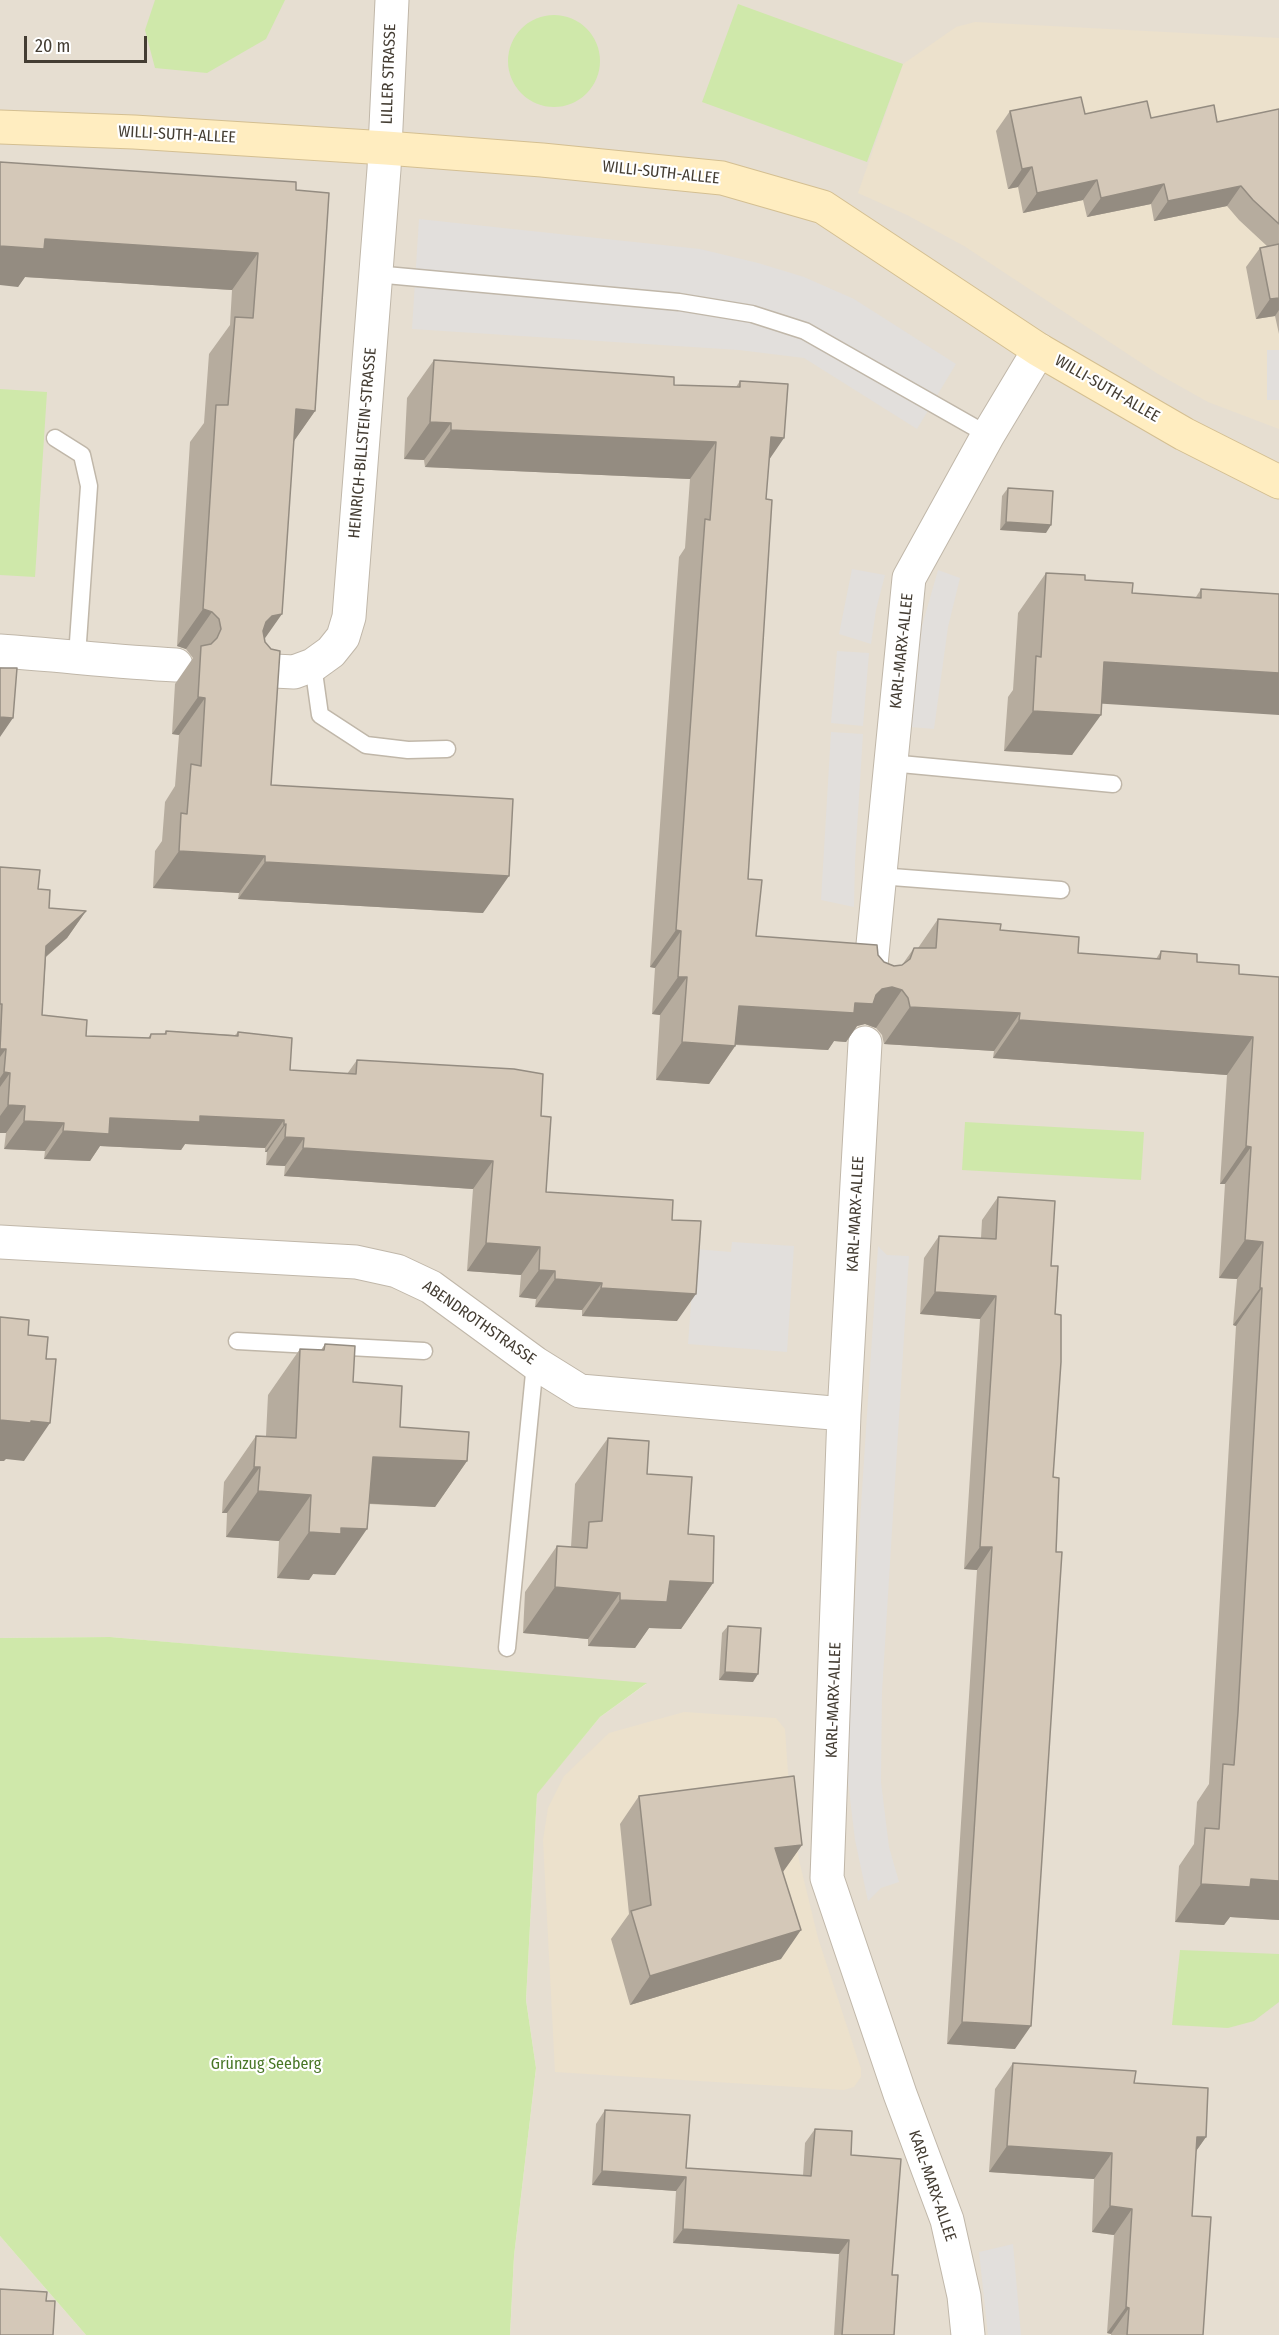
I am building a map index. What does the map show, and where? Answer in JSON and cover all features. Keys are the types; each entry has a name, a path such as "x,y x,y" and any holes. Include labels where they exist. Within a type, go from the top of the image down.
{"street":[{"name":"LILLER STRASSE","path":"386,147 392,0"},
{"name":"WILLI-SUTH-ALLEE","path":"0,127 134,132 386,147 722,178 823,207 1039,350 1184,434 1279,482"},
{"name":"HEINRICH-BILLSTEIN-STRASSE","path":"255,670 294,672 313,665 331,652 343,637 349,617 386,147"},
{"name":"KARL-MARX-ALLEE","path":"869,985 909,578 988,435 1039,350"},
{"path":"0,651 176,665"},
{"name":"KARL-MARX-ALLEE","path":"865,1043 844,1414 827,1878 900,2094 947,2220 964,2296 968,2335"},
{"name":"ABENDROTHSTRASSE","path":"0,1242 356,1262 397,1271 431,1287 535,1363 580,1391 844,1414"}],"lane":[{"path":"375,274 679,302 752,314 806,331 988,435"},
{"path":"55,438 82,455 89,486 77,656"},
{"path":"313,665 320,715 366,745 408,750 447,749"},
{"path":"890,763 1113,784"},
{"path":"879,876 1061,890"},
{"path":"237,1341 424,1351"},
{"path":"507,1648 535,1363"}],"shaded area":[{"path":"0,0 1279,0 1279,2335 510,2335 514,2256 536,2068 526,2000 537,1793 600,1717 646,1684 110,1637 0,1638"},
{"path":"975,22 1279,38 1279,429 1208,402 1158,374 964,246 907,215 858,193 903,64 956,27"},
{"path":"419,219 700,249 758,263 804,277 854,299 956,364 917,429 804,358 739,350 412,329"},
{"path":"1267,350 1279,350 1279,400 1267,400"},
{"path":"852,569 885,575 876,610 871,644 839,634"},
{"path":"938,570 960,578 948,627 934,729 911,727 922,626"},
{"path":"837,651 869,653 863,726 831,723"},
{"path":"831,732 863,734 854,907 821,900"},
{"path":"732,1242 794,1246 787,1352 688,1344 695,1249 731,1252"},
{"path":"878,1246 887,1255 909,1256 882,1692 881,1782 889,1847 899,1882 881,1888 868,1901 855,1840 848,1782 846,1735"},
{"path":"684,1712 776,1718 785,1729 789,1788 799,1860 818,1938 861,2069 861,2077 854,2087 844,2090 555,2072 543,1840 548,1808 564,1776 609,1733"},
{"path":"0,2236 86,2335 0,2335"},
{"path":"1013,2244 1021,2335 988,2335 979,2252"}],"green space":[{"path":"155,0 285,0 266,39 207,73 155,68 145,30"},
{"path":"738,4 903,64 867,162 702,102"},
{"path":"545,15 563,15 580,22 593,35 600,52 600,70 593,87 580,100 563,107 545,107 528,100 515,87 508,70 508,52 515,35 528,22"},
{"path":"0,389 47,392 35,577 0,575"},
{"path":"965,1122 1144,1132 1141,1180 962,1170"},
{"name":"Grünzug Seeberg","path":"110,1637 647,1683 600,1717 537,1794 526,2000 536,2068 514,2256 510,2335 86,2335 0,2236 0,1638"},
{"path":"1180,1950 1279,1954 1279,2002 1254,2021 1228,2028 1172,2025"}],"building":[{"path":"1081,97 1085,114 1147,101 1151,118 1214,105 1217,122 1279,109 1279,224 1241,186 1168,201 1164,184 1101,198 1097,180 1037,193 1032,167 1022,169 1010,111"},
{"path":"0,162 296,182 296,190 329,193 315,411 296,409 282,614 272,616 266,622 263,631 265,642 271,649 280,651 271,785 513,799 509,876 265,862 265,856 179,851 181,813 187,814 191,764 201,766 205,698 198,697 201,646 211,644 221,629 219,619 212,612 203,609 216,405 228,405 235,317 253,318 258,253 45,239 44,249 0,246"},
{"path":"1279,244 1279,298 1270,299 1260,248"},
{"path":"434,360 674,377 674,385 740,387 740,381 788,384 784,438 771,437 766,499 772,500 748,879 762,880 756,936 877,945 878,955 884,962 894,966 902,965 910,959 914,948 936,948 938,919 1001,924 1000,930 1079,937 1078,953 1160,959 1161,951 1197,954 1197,962 1239,965 1239,974 1279,977 1279,1881 1251,1879 1250,1887 1201,1884 1205,1828 1219,1829 1223,1764 1234,1765 1238,1712 1262,1288 1260,1288 1263,1242 1245,1240 1251,1147 1246,1146 1253,1037 1019,1020 1020,1013 910,1007 908,998 902,990 892,987 882,989 876,995 873,1004 855,1003 854,1013 739,1006 735,1046 682,1042 687,977 678,977 681,931 676,930 705,519 710,520 716,442 451,430 451,423 430,422"},
{"path":"1008,488 1053,491 1051,525 1006,522"},
{"path":"1046,573 1085,575 1085,580 1133,583 1132,593 1201,598 1201,589 1279,594 1279,673 1104,662 1101,715 1033,711 1036,656 1041,657"},
{"path":"0,668 17,668 13,718 0,717"},
{"path":"0,867 40,870 38,889 50,890 49,908 86,911 46,946 42,1015 87,1020 86,1036 150,1038 151,1034 166,1034 166,1031 238,1036 238,1032 292,1038 290,1070 356,1074 357,1060 514,1069 543,1074 541,1116 551,1117 546,1192 673,1200 672,1220 701,1221 696,1294 601,1288 602,1283 555,1279 555,1271 539,1270 540,1247 486,1243 493,1161 303,1148 304,1138 285,1137 284,1120 200,1116 200,1122 110,1118 109,1134 63,1131 64,1123 24,1121 25,1106 8,1105 10,1073 4,1072 6,1049 0,1049 2,1004 0,1004"},
{"path":"998,1197 1055,1201 1051,1266 1058,1266 1055,1314 1061,1315 1061,1362 1053,1477 1059,1478 1056,1552 1062,1552 1031,2026 962,2022 992,1547 980,1547 996,1296 935,1292 939,1236 996,1239"},
{"path":"0,1317 29,1320 28,1335 48,1337 46,1359 56,1359 50,1423 0,1420"},
{"path":"325,1344 355,1346 353,1382 402,1386 400,1427 469,1432 467,1461 373,1457 367,1529 341,1528 341,1534 309,1532 311,1495 258,1491 260,1467 254,1467 256,1436 296,1438 300,1349 324,1350"},
{"path":"608,1438 649,1441 647,1474 692,1477 688,1534 714,1536 713,1583 670,1581 667,1602 620,1600 620,1593 555,1587 557,1546 587,1548 589,1522 602,1521"},
{"path":"728,1626 761,1628 758,1674 725,1672"},
{"path":"794,1776 802,1845 775,1848 801,1930 650,1976 631,1911 651,1905 639,1796"},
{"path":"1013,2063 1136,2071 1134,2083 1208,2088 1206,2137 1197,2137 1192,2216 1211,2217 1203,2335 1127,2335 1129,2308 1126,2307 1132,2209 1110,2206 1112,2153 1007,2146"},
{"path":"605,2110 690,2115 686,2168 811,2176 815,2129 852,2131 851,2155 901,2159 892,2275 898,2275 894,2335 842,2335 849,2240 683,2229 686,2177 602,2171"},
{"path":"0,2289 47,2292 46,2301 55,2301 53,2335 0,2335"}]}
